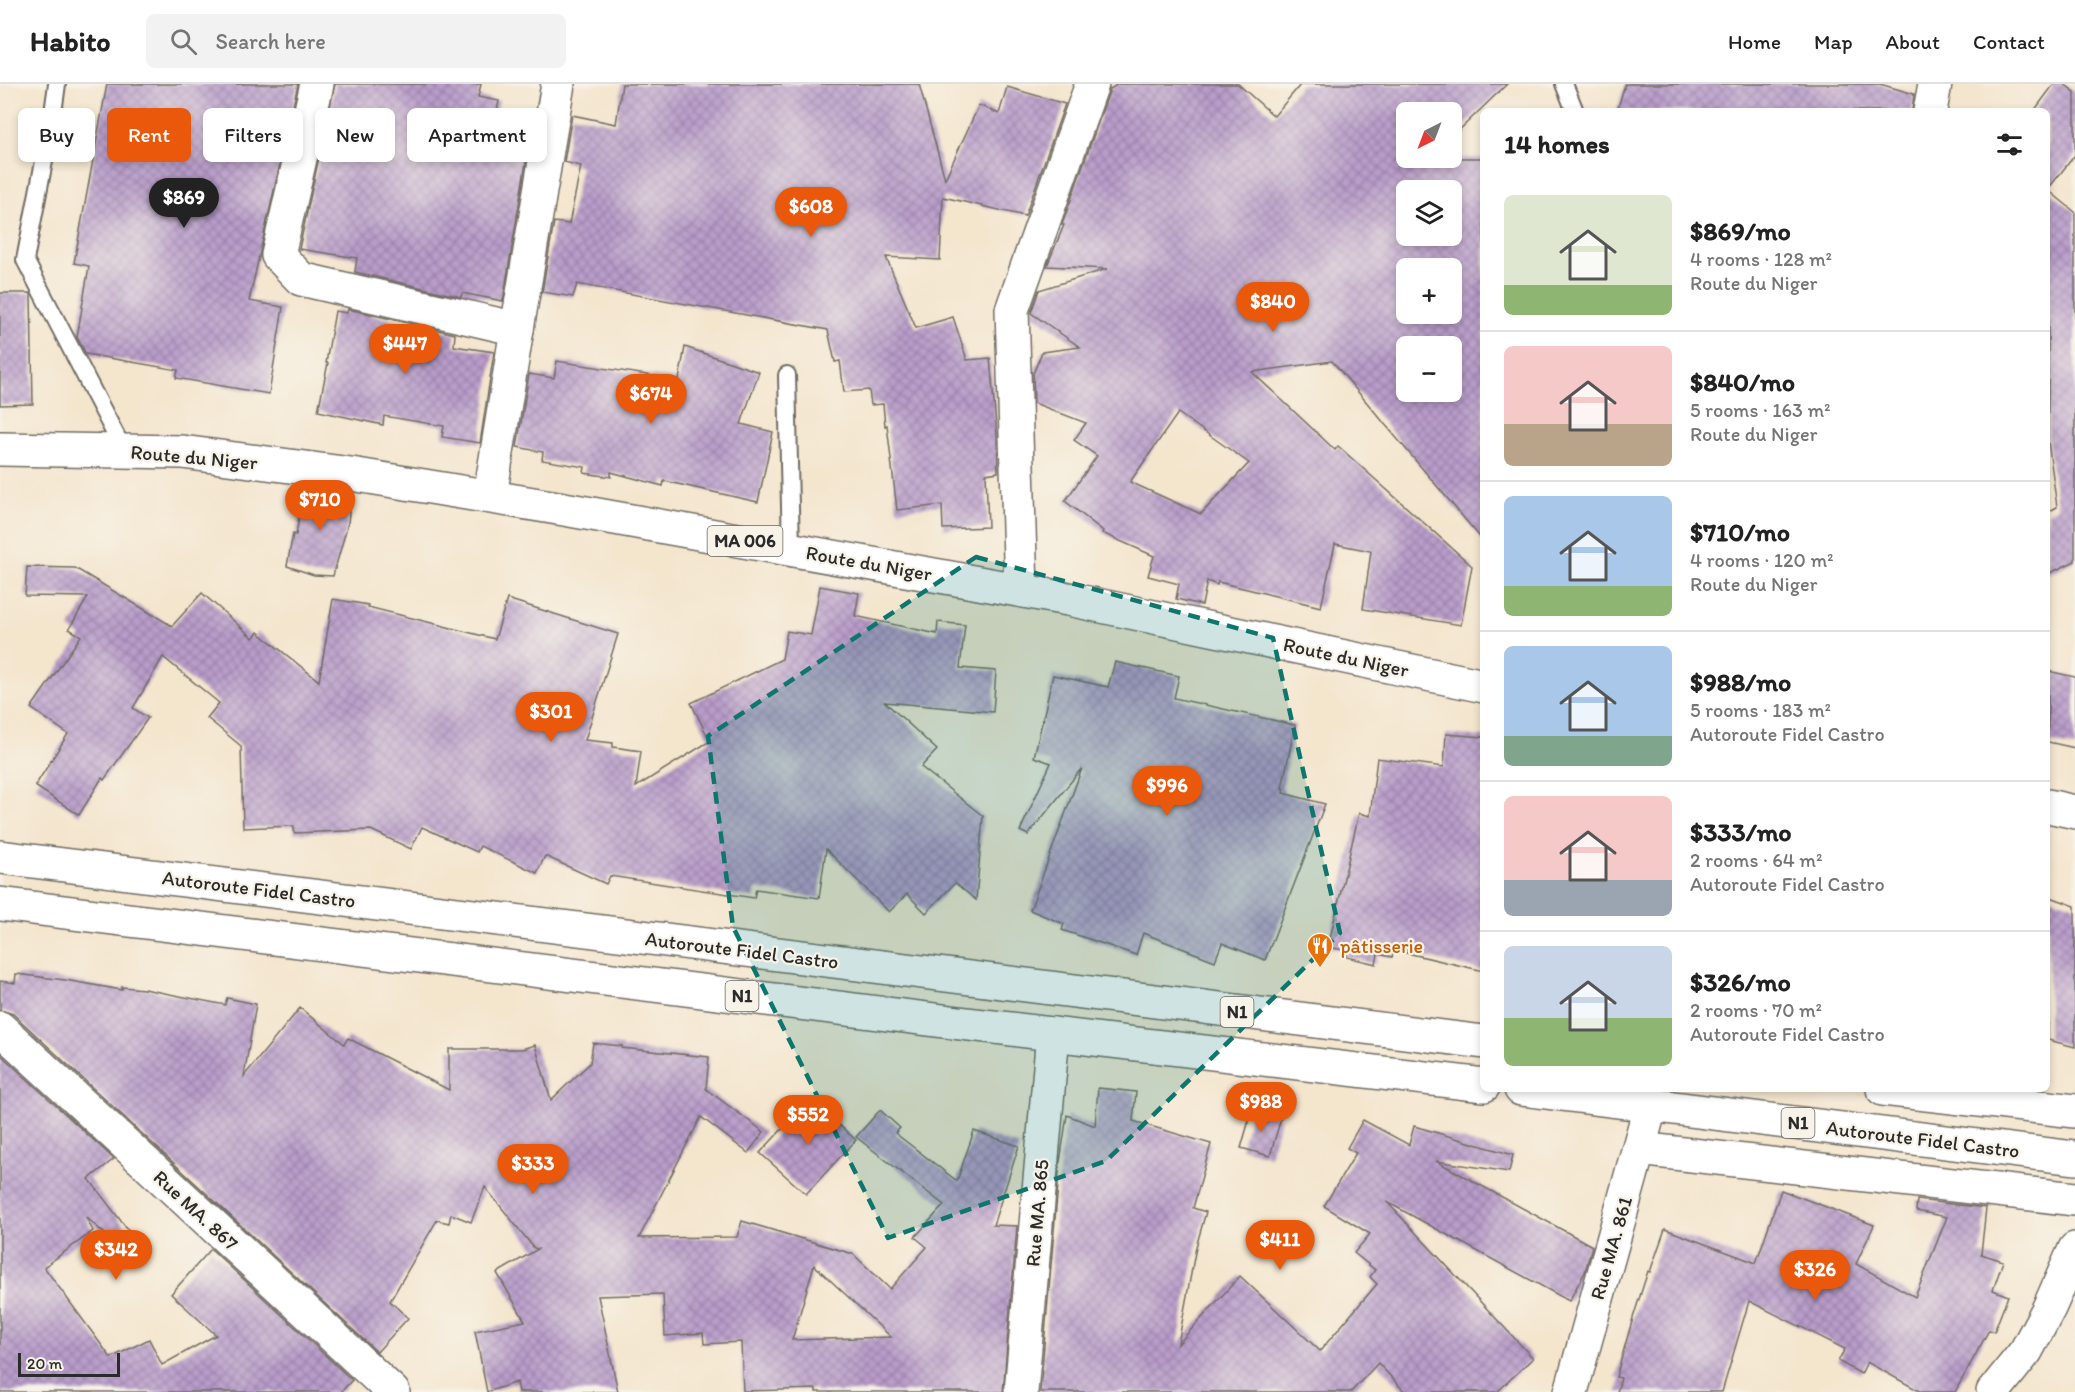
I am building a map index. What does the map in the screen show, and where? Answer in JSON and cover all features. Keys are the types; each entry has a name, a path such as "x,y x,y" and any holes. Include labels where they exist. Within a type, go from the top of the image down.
{"main road":[{"path":"316,84 279,255 301,279 517,329"},
{"path":"490,496 558,84"},
{"path":"1021,590 1012,310 1092,84"},
{"path":"1931,108 1935,84"},
{"name":"Route du Niger","path":"0,449 193,454 351,474 490,496 1021,590 1480,685"},
{"path":"2050,806 2075,812"},
{"name":"Autoroute Fidel Castro","path":"0,857 1480,1042"},
{"name":"N1","path":"0,904 1053,1034 1480,1084"},
{"name":"Rue MA. 867","path":"0,1028 393,1392"},
{"name":"Rue MA. 865","path":"1021,1392 1053,1034"},
{"name":"Autoroute Fidel Castro","path":"1547,1092 2075,1158"},
{"path":"1909,1092 2075,1111"},
{"name":"Rue MA. 861","path":"1572,1391 1651,1104"},
{"path":"1639,1149 2075,1199"},
{"path":"1993,1392 2026,1351 2049,1308 2075,1249"}],"lane":[{"path":"57,84 25,260 124,451"},
{"path":"1564,84 1574,108"},
{"path":"787,375 791,550"}],"highlighted area":[{"path":"976,557 1273,638 1340,933 1106,1161 888,1238 733,927 708,736"}],"building":[{"path":"107,84 298,84 293,108 203,108 203,162 280,162 249,301 283,307 269,394 176,378 178,370 86,354 77,337 89,266 74,263 93,162 95,162 95,149"},
{"path":"335,84 481,84 478,97 499,101 498,108 407,108 407,162 526,162 503,301 462,293 461,297 355,272 357,258 299,249 318,162 395,162 395,108 330,108"},
{"path":"622,84 919,84 945,179 979,105 999,114 1007,87 1065,104 1025,216 943,197 940,260 886,257 916,328 953,317 967,360 990,358 998,472 986,474 988,527 943,529 942,505 897,510 883,404 871,405 869,390 844,392 840,361 835,362 828,330 577,284 573,297 542,292 554,222 569,224 581,166 564,162 572,115 616,124"},
{"path":"1118,84 1238,84 1274,116 1301,84 1507,84 1462,127 1462,102 1396,102 1396,168 1462,168 1462,158 1480,158 1480,537 1332,361 1252,372 1335,450 1338,446 1472,566 1461,625 1363,609 1371,551 1335,544 1321,607 1207,581 1202,605 1176,599 1179,584 1148,576 1154,556 1102,533 1103,531 1065,501 1097,456 1074,440 1086,423 1034,403 1033,374 1042,352 1080,347 1031,313 1039,290 1107,269 1047,266 1064,225 1062,225 1110,89","holes":["1178,413 1249,463 1201,514 1130,482"]},
{"path":"1625,84 1880,84 1914,94 1912,108 1618,108"},
{"path":"2054,84 2064,84 2075,92 2075,155 2050,186 2050,108 2036,108"},
{"path":"2050,192 2075,212 2075,561 2050,573 2050,511 2057,507 2050,456"},
{"path":"0,293 30,293 31,295 33,404 0,405"},
{"path":"348,309 455,334 454,346 494,352 480,443 442,437 444,426 384,416 383,425 318,411 328,363 326,363 335,311 347,313"},
{"path":"685,347 759,372 741,424 773,432 758,502 664,481 663,486 611,472 611,477 584,473 585,467 542,460 543,452 517,447 529,374 554,378 557,361 679,380"},
{"path":"304,487 351,493 348,523 333,576 314,575 287,566 293,534 296,535"},
{"path":"27,567 75,568 172,626 202,593 253,638 258,632 319,681 333,599 368,605 368,607 495,639 507,599 618,634 585,740 613,743 613,747 641,751 636,787 710,741 691,703 782,659 787,631 811,635 820,586 859,593 855,616 937,634 938,622 965,625 960,668 996,671 993,712 885,702 937,750 921,767 983,816 976,900 955,883 926,913 907,894 889,912 826,849 819,898 756,889 754,898 610,876 606,884 545,856 537,873 480,846 477,852 422,827 411,849 371,830 294,833 294,826 243,828 241,746 207,718 219,703 163,657 133,708 148,718 104,780 102,778 79,815 35,786 68,734 31,708 81,636 69,629 88,597 25,596"},
{"path":"1115,662 1179,676 1174,698 1295,725 1282,788 1283,793 1325,804 1265,960 1222,943 1215,961 1143,933 1136,955 1062,930 1064,924 1030,910 1082,768 1028,835 1020,831 1051,763 1034,757 1053,675 1108,687"},
{"path":"2050,671 2075,677 2075,748 2050,742"},
{"path":"1446,734 1480,737 1480,970 1394,950 1392,957 1378,954 1376,964 1347,957 1348,951 1328,947 1359,813 1370,816 1377,758 1444,767"},
{"path":"2050,897 2075,906 2075,1047 2050,1041"},
{"path":"16,974 122,990 122,987 144,989 225,1005 227,998 256,1004 244,1076 300,1008 344,1044 348,1038 449,1090 449,1049 522,1049 535,1045 551,1100 590,1063 593,1043 709,1057 706,1089 764,1132 748,1153 701,1117 639,1238 737,1237 742,1221 853,1254 890,1289 927,1247 915,1237 944,1205 856,1137 880,1110 900,1128 895,1133 957,1181 974,1131 1019,1146 993,1225 1017,1226 1003,1392 816,1392 816,1389 743,1391 741,1342 704,1344 703,1333 665,1336 663,1294 598,1296 618,1392 519,1392 517,1382 487,1392 475,1331 525,1321 497,1273 538,1249 534,1248 485,1187 471,1222 451,1214 449,1223 437,1220 390,1301 408,1318 377,1352 13,1014 0,1010 0,981 15,983","holes":["814,1265 891,1337 792,1340"]},
{"path":"0,1054 114,1159 89,1179 143,1250 133,1259 86,1217 93,1231 44,1267 111,1358 149,1339 162,1365 216,1335 171,1294 211,1249 352,1380 341,1392 0,1392"},
{"path":"1098,1088 1136,1092 1133,1121 1211,1144 1193,1208 1206,1212 1196,1247 1178,1344 1240,1276 1320,1351 1377,1284 1370,1277 1375,1270 1354,1253 1370,1234 1324,1206 1356,1153 1347,1148 1363,1120 1409,1145 1414,1126 1513,1155 1509,1172 1436,1161 1592,1246 1585,1272 1569,1301 1387,1202 1533,1358 1497,1392 1405,1392 1378,1363 1351,1392 1040,1392 1060,1162 1067,1115 1095,1126"},
{"path":"810,1099 856,1140 806,1194 760,1153"},
{"path":"1252,1110 1281,1118 1270,1156 1241,1148"},
{"path":"1781,1190 1874,1225 1856,1264 1915,1297 1947,1217 1916,1211 1917,1200 1986,1208 1981,1254 2003,1261 1993,1290 2008,1296 1994,1332 1989,1330 1955,1392 1921,1392 1867,1362 1861,1374 1838,1361 1845,1349 1749,1301 1722,1392 1617,1392 1621,1378 1616,1377 1633,1318 1665,1229 1756,1263"}],"place":[{"name":"pâtisserie","path":"1320,969"}]}
